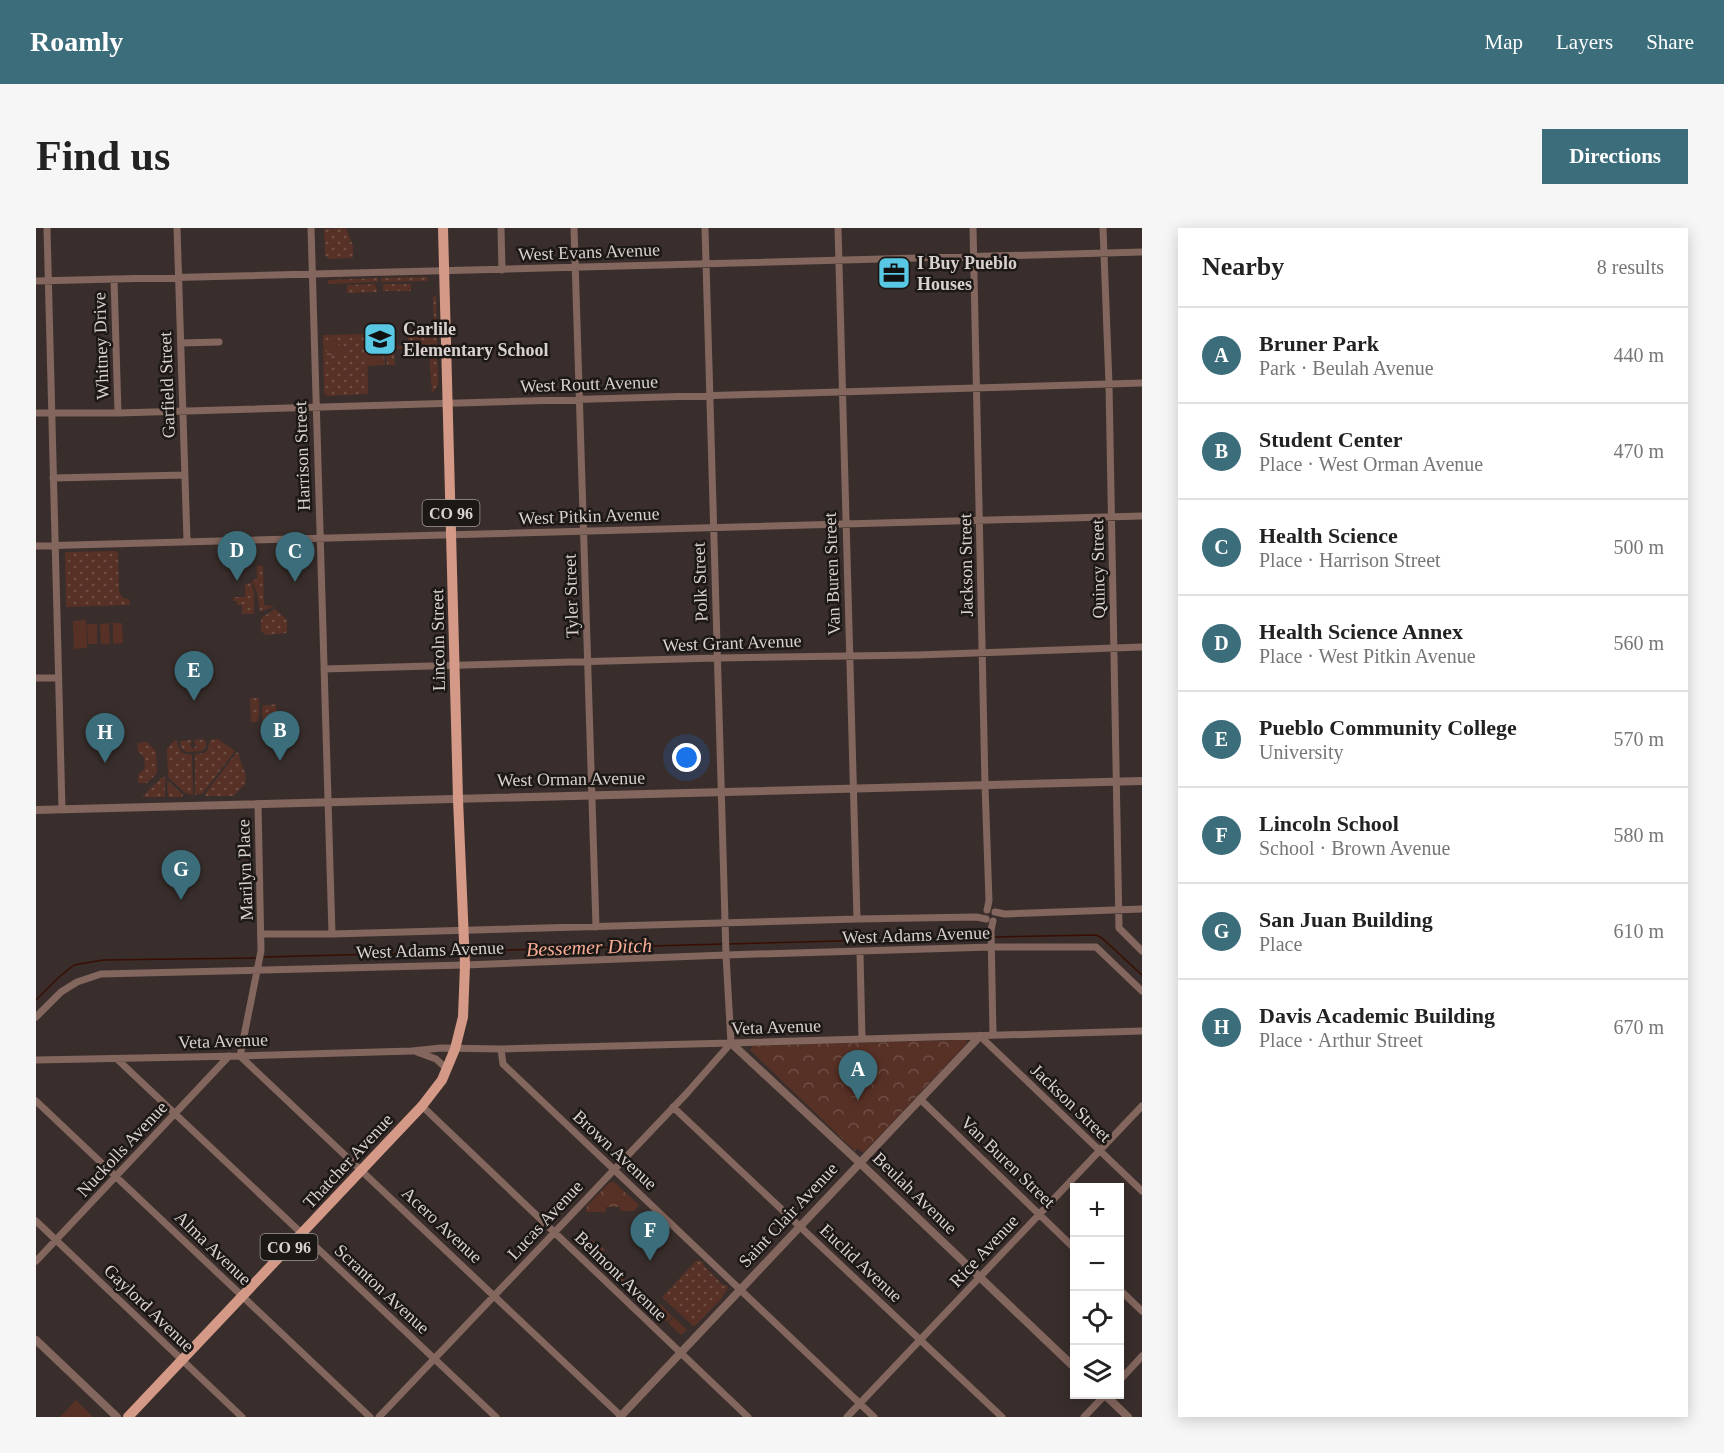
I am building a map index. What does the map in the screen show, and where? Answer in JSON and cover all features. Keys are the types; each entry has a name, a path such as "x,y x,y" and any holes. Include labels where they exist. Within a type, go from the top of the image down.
{"main road":[{"name":"Lincoln Street","path":"443,228 458,799 465,961 463,1017 455,1049"},
{"name":"Thatcher Avenue","path":"128,1417 422,1106 442,1080 455,1049"}],"street":[{"path":"47,228 62,809"},
{"name":"Garfield Street","path":"177,228 187,542"},
{"name":"Harrison Street","path":"311,228 332,934"},
{"path":"501,228 502,270"},
{"name":"Tyler Street","path":"574,228 596,927"},
{"name":"Polk Street","path":"705,228 726,955 731,1043"},
{"name":"Van Buren Street","path":"838,228 857,919"},
{"name":"Jackson Street","path":"973,228 985,785 993,1035"},
{"name":"Quincy Street","path":"1103,228 1109,384 1119,928 1142,951"},
{"name":"West Evans Avenue","path":"36,281 1142,252"},
{"name":"Whitney Drive","path":"114,279 118,412"},
{"path":"182,343 219,342"},
{"name":"West Routt Avenue","path":"36,413 1142,383"},
{"path":"53,478 185,475"},
{"name":"West Pitkin Avenue","path":"36,546 1142,516"},
{"name":"West Grant Avenue","path":"324,669 1142,647"},
{"path":"36,678 58,678"},
{"name":"West Orman Avenue","path":"36,810 1142,781"},
{"name":"Marilyn Place","path":"258,804 261,934 258,966"},
{"name":"West Adams Avenue","path":"261,934 463,934 725,923 990,918 1005,914 1142,909"},
{"name":"West Adams Avenue","path":"36,1017 61,992 77,982 101,974 258,966 860,952 991,944 1096,947 1142,991"},
{"path":"860,952 862,1038"},
{"path":"240,1056 258,966"},
{"name":"Veta Avenue","path":"36,1060 1142,1031"},
{"name":"Jackson Street","path":"980,1036 1142,1191"},
{"name":"Saint Clair Avenue","path":"621,1417 980,1036"},
{"name":"Lucas Avenue","path":"379,1417 614,1170 731,1043"},
{"name":"Beulah Avenue","path":"731,1043 1070,1363"},
{"name":"Brown Avenue","path":"501,1049 503,1064 874,1417"},
{"name":"Veta Avenue","path":"412,1051 436,1059 447,1069"},
{"name":"Nuckolls Avenue","path":"36,1261 229,1056"},
{"name":"Acero Avenue","path":"240,1056 621,1417"},
{"name":"Scranton Avenue","path":"117,1059 496,1417"},
{"name":"Van Buren Street","path":"920,1099 1070,1244"},
{"name":"Alma Avenue","path":"36,1101 369,1417"},
{"name":"Belmont Avenue","path":"422,1106 748,1417"},
{"name":"Rice Avenue","path":"847,1417 1142,1106"},
{"name":"Euclid Avenue","path":"673,1107 1002,1417"},
{"name":"Gaylord Avenue","path":"36,1221 242,1417"},
{"path":"1120,1291 1142,1311"},
{"path":"36,1340 117,1417"},
{"path":"1124,1375 1142,1356"},
{"path":"1084,1417 1101,1399"},
{"path":"1109,1399 1128,1417"}],"green space":[{"path":"346,228 353,246 353,258 329,259 325,255 324,229"},
{"path":"428,277 427,281 381,282 381,278"},
{"path":"378,278 378,282 328,284 328,280"},
{"path":"375,284 377,292 347,293 347,285"},
{"path":"383,284 411,284 411,291 383,291"},
{"path":"436,296 438,385 432,393 429,349 397,349 397,346 408,343 408,330 434,329 433,297"},
{"path":"368,334 368,394 327,396 324,394 323,335"},
{"path":"326,344 342,344 343,355 327,355"},
{"path":"394,349 395,365 387,365 385,350"},
{"path":"384,352 385,365 367,366 367,353"},
{"path":"118,552 119,592 123,598 129,599 130,605 66,607 65,553"},
{"path":"257,566 263,566 264,605 275,606 260,612 257,592 252,582 257,579"},
{"path":"251,583 254,592 254,614 242,614 242,605 237,605 233,597 245,597 245,584"},
{"path":"275,609 287,620 287,633 266,635 261,631 261,618"},
{"path":"86,620 87,648 74,649 73,621"},
{"path":"109,623 110,644 101,644 100,624"},
{"path":"113,623 122,623 123,643 113,644"},
{"path":"87,624 97,624 97,644 88,644"},
{"path":"250,698 259,698 257,722 251,722"},
{"path":"276,704 277,728 263,729 262,706"},
{"path":"204,739 206,747 202,751 186,752 181,748 180,741 192,740 190,746 193,749 196,746 194,740"},
{"path":"218,739 235,751 203,793 195,795 195,754 205,753 210,740"},
{"path":"176,740 181,752 192,755 193,795 185,793 168,777 167,749"},
{"path":"147,742 156,751 157,773 147,783 138,783 138,775 145,768 144,757 138,751 137,743"},
{"path":"237,752 245,772 245,784 233,796 206,796 205,794"},
{"path":"165,777 165,797 142,797 161,778"},
{"path":"167,780 183,795 183,797 168,797"},
{"path":"967,1040 966,1044 863,1153 858,1148 855,1151 750,1050 753,1046"},
{"path":"844,1090 865,1110 857,1118 836,1099"},
{"path":"610,1182 614,1182 639,1205 634,1211 620,1211 620,1207 606,1207 606,1212 586,1212 587,1206"},
{"path":"587,1236 605,1250 597,1258 573,1237"},
{"path":"697,1260 703,1262 703,1265 728,1288 721,1299 694,1327 662,1297"},
{"path":"609,1265 630,1285 627,1288 604,1266"},
{"path":"660,1304 673,1317 667,1322 654,1310"},
{"path":"674,1317 687,1330 681,1335 668,1323"},
{"path":"76,1400 93,1417 60,1417"}],"waterway":[{"name":"Bessemer Ditch","path":"995,937 1096,935 1142,975"},
{"name":"Bessemer Ditch","path":"728,944 990,937"},
{"name":"Bessemer Ditch","path":"470,951 723,944"},
{"name":"Bessemer Ditch","path":"263,957 459,952"},
{"name":"Bessemer Ditch","path":"36,1000 74,965 103,960 258,958"}],"place":[{"name":"I Buy Pueblo Houses","path":"894,273"},
{"name":"Carlile Elementary School","path":"380,339"},
{"name":"Health Science Annex","path":"237,581"},
{"name":"Health Science","path":"295,582"},
{"name":"Pueblo Community College","path":"194,701"},
{"name":"Student Center","path":"280,761"},
{"name":"Davis Academic Building","path":"105,763"},
{"name":"San Juan Building","path":"181,900"},
{"name":"Bruner Park","path":"858,1100"},
{"name":"Lincoln School","path":"650,1261"}]}
